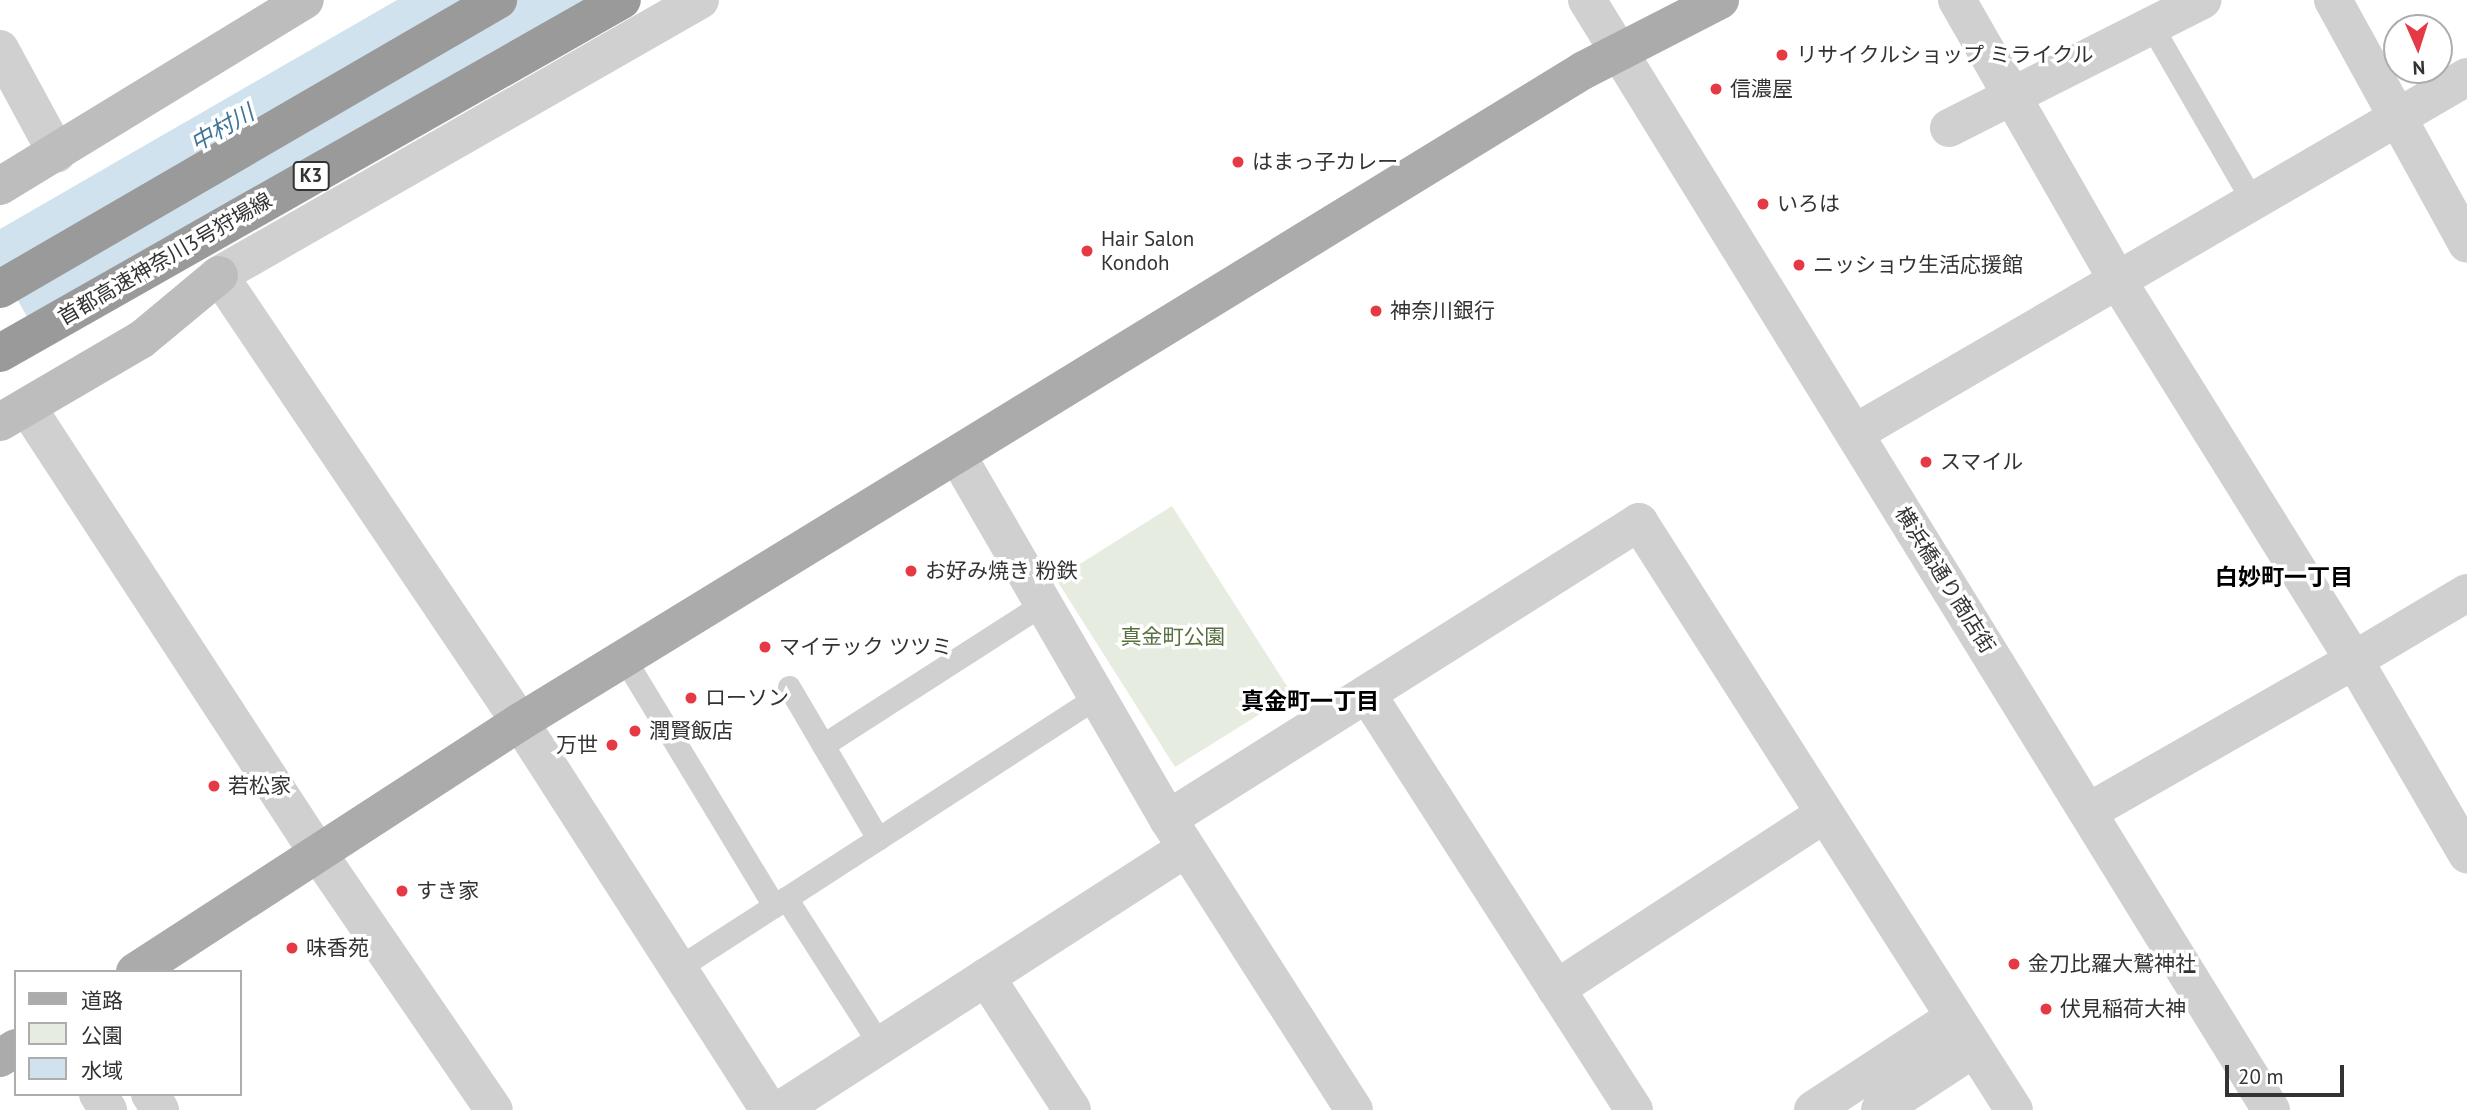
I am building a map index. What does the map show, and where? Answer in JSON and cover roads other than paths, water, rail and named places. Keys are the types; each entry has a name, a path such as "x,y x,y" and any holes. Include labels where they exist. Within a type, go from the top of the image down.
{"highway":[{"path":"0,289 498,0"},
{"name":"首都高速神奈川3号狩場線","path":"0,353 622,0"}],"main road":[{"path":"138,970 520,722 1617,52 1720,0"}],"street":[{"path":"0,186 58,154 305,0"},
{"path":"494,1110 13,415 142,339 219,275 700,0"},
{"name":"横浜橋通り商店街","path":"1587,0 2271,1110"},
{"path":"1957,0 2007,94 2116,278 2354,660 2467,854"},
{"path":"1949,128 2007,94 2202,0"},
{"path":"2333,0 2464,229"},
{"path":"0,49 58,154"},
{"path":"1856,433 2116,278 2400,118 2467,77"},
{"path":"219,275 520,722 769,1110"},
{"path":"957,455 1177,833 1354,1110"},
{"path":"780,1110 986,977 1367,694 1639,522 2014,1110"},
{"path":"2088,812 2467,593"},
{"path":"1367,694 1634,1110"},
{"path":"1556,989 1824,814"},
{"path":"986,977 1072,1110"},
{"path":"1813,1110 1963,1033"},
{"path":"1880,1110 1963,1033"}],"lane":[{"path":"2151,25 2253,201"},
{"path":"823,745 1043,604"},
{"path":"624,659 780,902 880,1045"},
{"path":"789,687 878,839"},
{"path":"678,968 1097,697"}],"water":[{"name":"中村川","path":"397,0 628,0 0,354 0,229"}],"place":[{"name":"リサイクルショップ ミライクル","path":"1782,55"},
{"name":"信濃屋","path":"1716,89"},
{"name":"はまっ子カレー","path":"1238,162"},
{"name":"いろは","path":"1763,204"},
{"name":"Hair Salon Kondoh","path":"1087,251"},
{"name":"ニッショウ生活応援館","path":"1799,265"},
{"name":"神奈川銀行","path":"1376,311"},
{"name":"スマイル","path":"1926,462"},
{"name":"お好み焼き 粉鉄","path":"911,571"},
{"name":"マイテック ツツミ","path":"765,647"},
{"name":"ローソン","path":"691,698"},
{"name":"潤賢飯店","path":"635,731"},
{"name":"万世","path":"612,745"},
{"name":"若松家","path":"214,786"},
{"name":"すき家","path":"402,891"},
{"name":"味香苑","path":"292,948"},
{"name":"金刀比羅大鷲神社","path":"2014,964"},
{"name":"伏見稲荷大神","path":"2046,1009"}],"district":[{"name":"白妙町一丁目","path":"2284,577"},
{"name":"真金町一丁目","path":"1310,701"}],"park label":[{"name":"真金町公園","path":"1173,637"}]}
